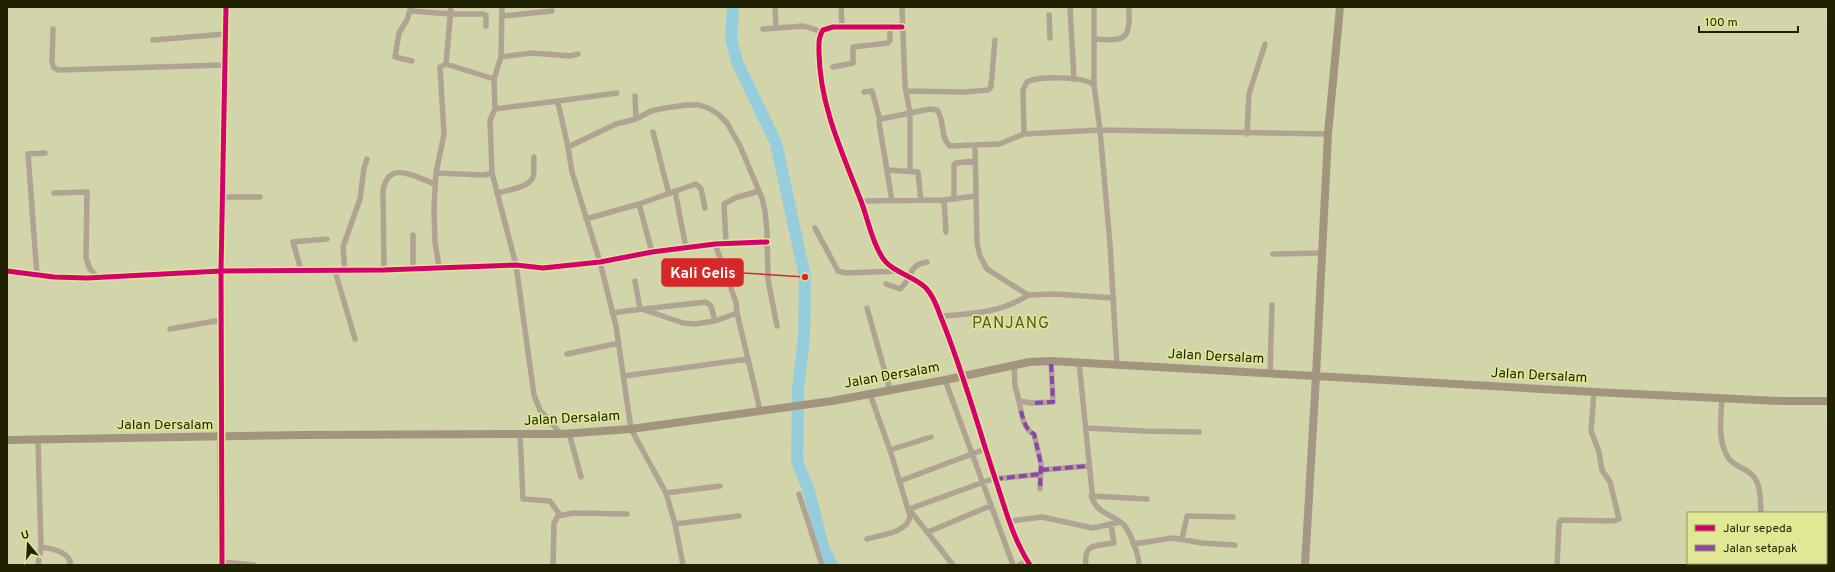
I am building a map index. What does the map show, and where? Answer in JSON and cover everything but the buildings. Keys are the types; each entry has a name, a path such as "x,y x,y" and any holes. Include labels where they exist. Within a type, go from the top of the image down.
{"main road":[{"path":"1305,565 1328,134 1340,7"},
{"name":"Jalan Dersalam","path":"7,440 221,438 304,435 520,434 565,433 632,428 832,401 946,380 1014,365 1051,361 1594,392 1792,402 1828,401"},
{"path":"221,438 222,564"}],"street":[{"path":"221,438 221,271 226,7"},
{"path":"446,64 451,7"},
{"path":"502,7 501,56 494,79 495,109 490,120 492,173 516,265 534,395 540,410 565,433 581,477"},
{"path":"775,7 776,27"},
{"path":"841,7 842,27"},
{"path":"902,7 906,92 910,113 910,171"},
{"path":"1070,7 1074,79"},
{"path":"1094,7 1094,85 1100,130 1114,298 1117,365"},
{"path":"1094,39 1121,39 1127,35 1130,26 1129,7"},
{"path":"412,61 396,57 399,33 411,9 450,14 485,14 486,26"},
{"path":"503,16 552,10"},
{"path":"1049,15 1050,38"},
{"path":"764,29 804,26 822,32"},
{"path":"902,27 842,27 828,28 822,32 819,39 819,57 825,104 845,163 861,201 874,242 881,256 885,262 927,289 941,316 962,376 983,449 995,478 1009,521 1029,563 1019,565"},
{"path":"833,67 853,63 853,47 888,43 890,40 890,27"},
{"path":"53,28 52,63 54,68 59,70 225,65"},
{"path":"153,40 226,34"},
{"path":"906,92 965,92 988,90 991,87 995,40"},
{"path":"1247,134 1249,94 1265,44"},
{"path":"501,56 532,53 570,56 578,54"},
{"path":"439,267 434,226 435,184 444,134 439,70 441,65 446,64 494,79"},
{"path":"1024,134 1023,96 1025,84 1034,80 1074,79 1090,82 1094,85"},
{"path":"864,92 872,91 880,120 892,202"},
{"path":"495,109 617,93"},
{"path":"635,96 636,119"},
{"path":"558,101 572,172 600,262 619,343 632,428 666,493 676,524 683,565"},
{"path":"568,147 616,124 636,119 651,111 687,105 708,108 718,114 730,128 740,146 759,191 765,211 768,280 777,326"},
{"path":"880,120 930,109 936,110 940,114 948,144 958,147 1000,144 1024,134 1100,130 1247,134 1328,134"},
{"path":"653,132 669,194"},
{"path":"975,145 977,243 982,262 990,273 1028,295"},
{"path":"37,275 28,154 45,153"},
{"path":"497,192 518,187 530,181 533,176 534,157"},
{"path":"345,271 343,247 360,199 364,168 367,159"},
{"path":"954,199 954,165 956,163 975,161"},
{"path":"887,170 918,172 921,200"},
{"path":"384,270 383,191 385,181 391,174 398,171 435,184"},
{"path":"436,173 492,173"},
{"path":"586,219 639,204 698,184 701,189 705,208"},
{"path":"675,191 686,248"},
{"path":"726,243 725,202 759,191"},
{"path":"54,193 87,192 86,258 90,269 97,277"},
{"path":"861,201 892,202 944,200 976,196"},
{"path":"222,197 260,198"},
{"path":"944,200 946,232"},
{"path":"639,204 652,252"},
{"path":"815,228 838,271 846,273 899,271"},
{"path":"413,235 413,269"},
{"path":"301,270 293,242 328,239"},
{"path":"7,271 54,277 97,277 221,271 345,271 516,265 543,268 600,262 652,252 715,244 767,242"},
{"path":"715,244 736,302 737,313 760,410"},
{"path":"1273,254 1321,253"},
{"path":"886,284 900,289 909,277 915,265 927,262"},
{"path":"335,271 355,339"},
{"path":"635,281 641,309"},
{"path":"941,316 987,312 1008,306 1028,295 1054,294 1114,298"},
{"path":"612,313 705,301 711,306 716,321"},
{"path":"1270,373 1272,305"},
{"path":"867,308 890,390"},
{"path":"641,309 683,323 695,324 716,321 737,313"},
{"path":"170,329 221,320"},
{"path":"567,354 619,343"},
{"path":"624,376 748,359"},
{"path":"1019,401 1031,403 1053,402 1051,361"},
{"path":"1079,362 1091,496 1098,509 1126,527 1138,556 1138,565"},
{"path":"1014,365 1015,386 1026,426 1030,432 1034,434 1041,472 1040,489"},
{"path":"946,380 981,482 1013,565"},
{"path":"1557,565 1559,523 1561,520 1613,521 1618,519 1610,482 1602,470 1599,452 1591,431 1594,392"},
{"path":"867,539 902,528 910,519 909,509 870,394"},
{"path":"1722,398 1721,431 1724,447 1733,463 1749,472 1755,478 1759,488 1761,512"},
{"path":"1086,428 1199,432"},
{"path":"520,434 523,499 526,501 550,502 560,515"},
{"path":"890,450 931,437"},
{"path":"38,440 40,546 38,565"},
{"path":"900,481 983,449"},
{"path":"909,509 995,478 1088,466"},
{"path":"666,493 720,486"},
{"path":"799,494 822,565"},
{"path":"1091,496 1147,499"},
{"path":"928,532 990,506"},
{"path":"909,509 953,565"},
{"path":"553,565 554,523 556,518 560,515 574,513 627,514"},
{"path":"676,524 740,516"},
{"path":"1182,539 1187,516 1233,517"},
{"path":"1009,521 1042,517 1093,528 1120,522"},
{"path":"1086,565 1085,556 1089,548 1096,545 1114,543 1111,524"},
{"path":"1133,544 1168,538 1235,545"},
{"path":"40,546 64,553 69,559 71,565"},
{"path":"222,564 254,565"}],"waterway":[{"path":"733,7 731,38 737,62 776,143 805,277 804,338 798,390 797,461 809,491 823,547 832,565"}],"marked path":[{"path":"1035,403 1053,402 1051,361"},
{"path":"1021,411 1027,428 1034,434 1041,464 1040,489"},
{"path":"1041,470 1088,466"},
{"path":"995,479 1041,474"}],"cycle path":[{"path":"222,565 221,271 226,7"},
{"path":"902,27 833,27 823,30 819,44 820,73 823,92 833,128 878,250 886,262 891,266 926,288 931,294 936,305 962,376 1010,523 1019,545 1030,565"},
{"path":"7,271 54,277 87,278 221,271 384,270 516,265 543,268 600,262 652,252 715,244 767,242"}],"place":[{"name":"Kali Gelis","path":"805,277"}],"district":[{"name":"PANJANG","path":"1011,324"}]}
